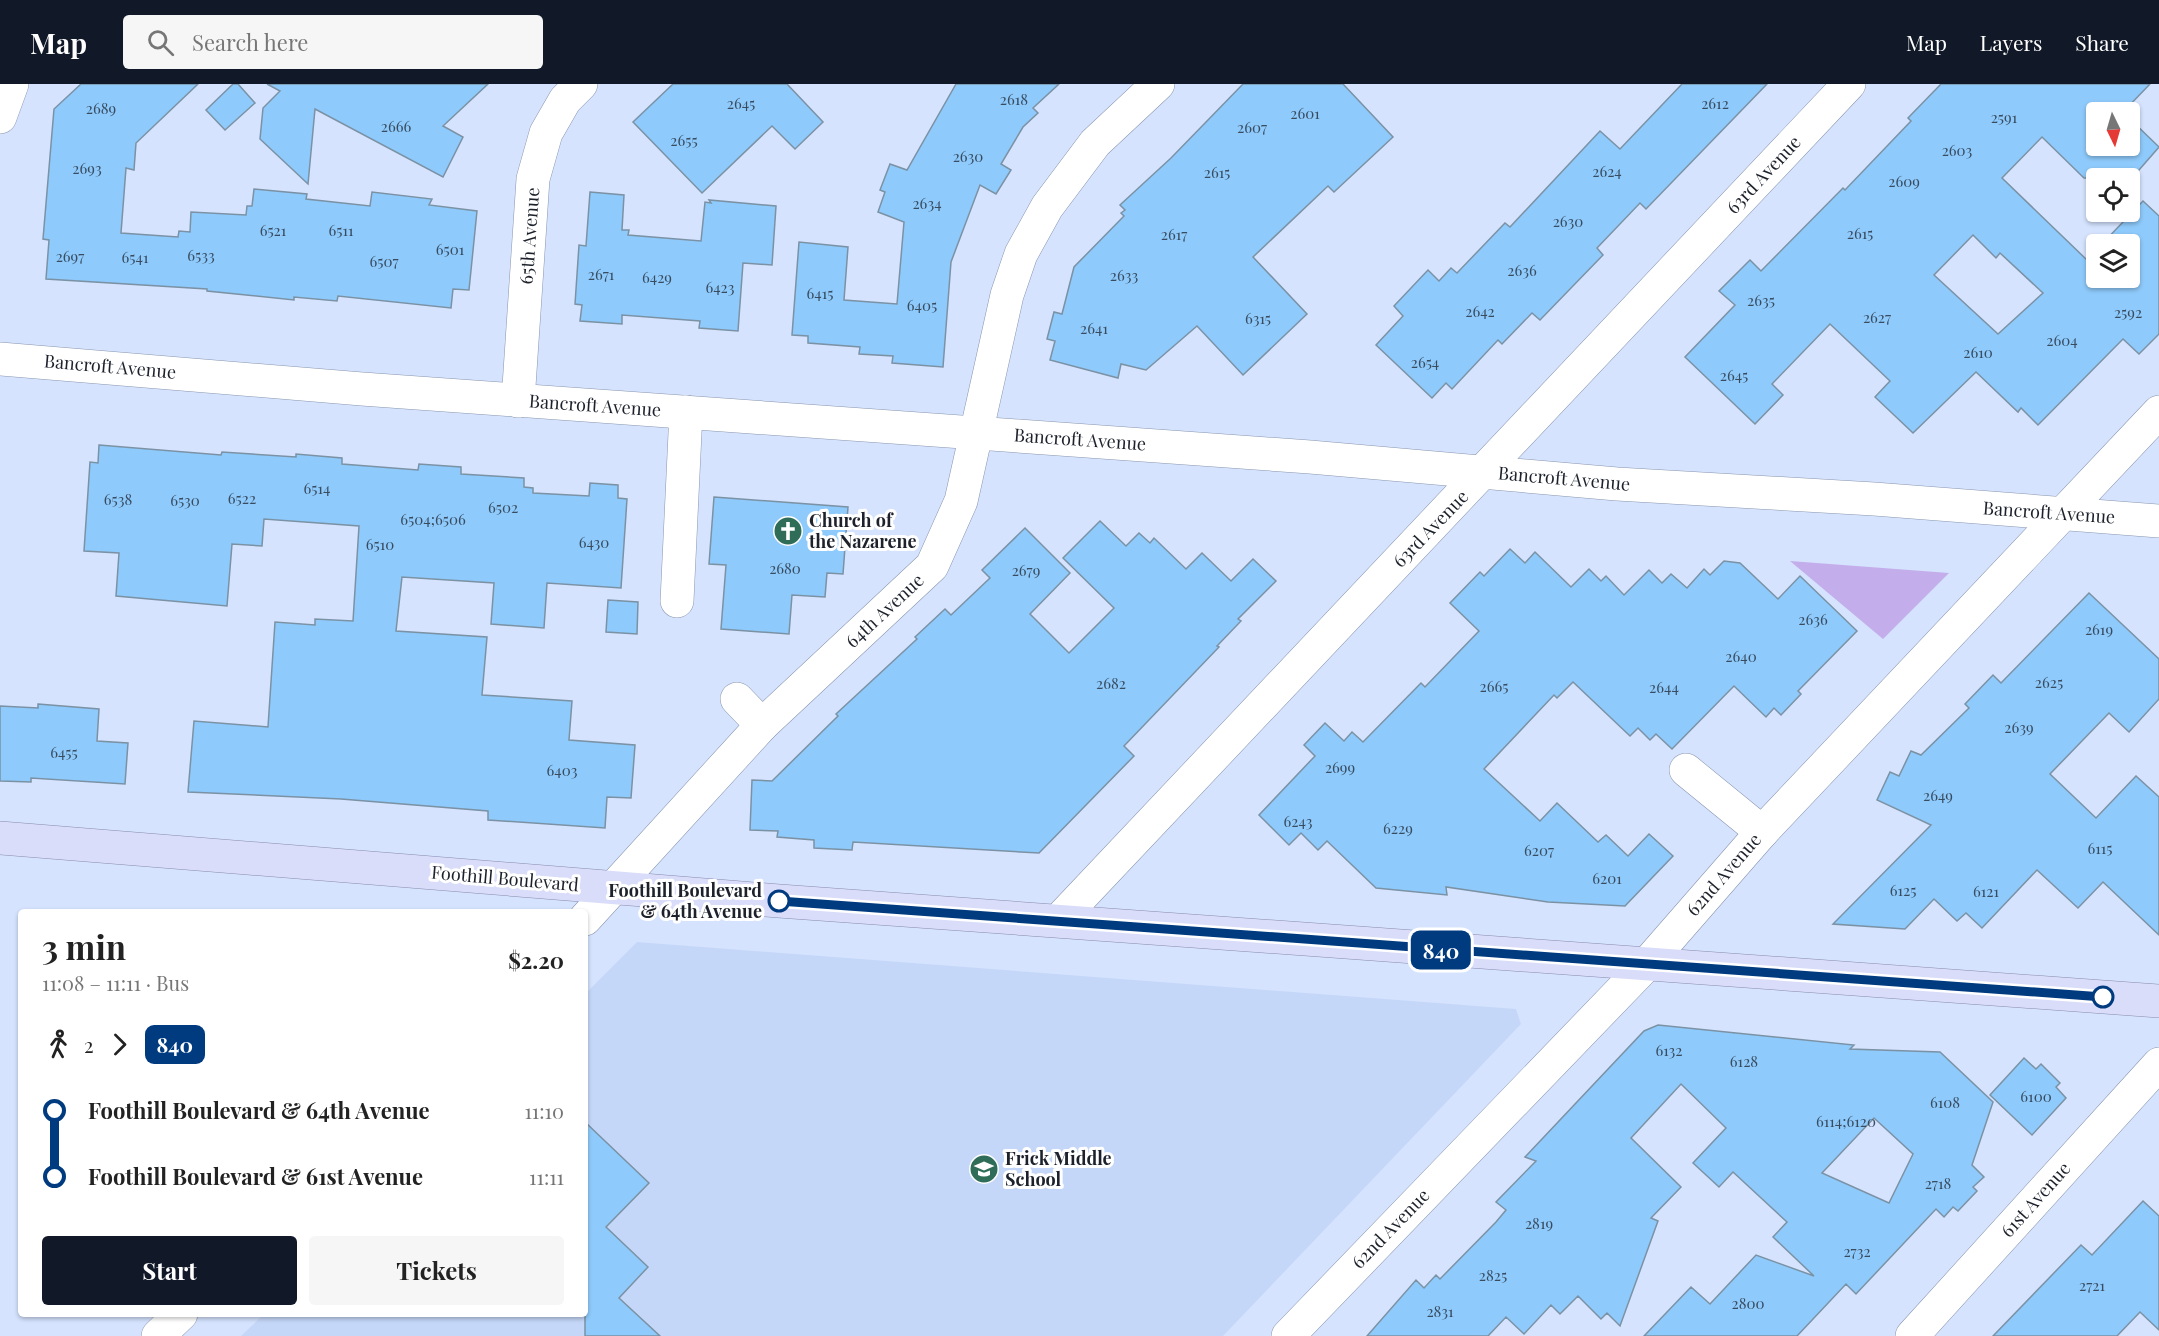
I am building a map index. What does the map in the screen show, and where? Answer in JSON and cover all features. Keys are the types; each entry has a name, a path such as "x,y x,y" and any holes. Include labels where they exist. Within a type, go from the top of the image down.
{"main road":[{"name":"Foothill Boulevard","path":"0,838 614,888 2159,1001"}],"street":[{"path":"0,117 12,84"},
{"name":"65th Avenue","path":"518,401 533,179 546,133 565,100 581,84"},
{"name":"64th Avenue","path":"588,917 762,725 932,566 961,501 1007,295 1021,255 1047,207 1095,143 1158,84"},
{"name":"63rd Avenue","path":"1059,920 1485,472 1849,84"},
{"name":"Bancroft Avenue","path":"0,359 518,401 977,432 1617,484 1874,499 2159,521"},
{"path":"677,601 686,412"},
{"name":"62nd Avenue","path":"1288,1336 1646,965 1762,832 2159,412"},
{"path":"737,699 762,725"},
{"path":"1686,770 1762,832"},
{"name":"61st Avenue","path":"1912,1336 2159,1064"},
{"path":"158,1336 178,1317"}],"shaded area":[{"path":"1790,561 1949,573 1883,639"},
{"name":"Frick Middle School","path":"637,942 1516,1009 1521,1024 1223,1336 241,1336 261,1317 588,1317 588,991"}],"building":[{"path":"81,84 198,84 136,143 134,170 126,168 121,233 178,237 179,231 190,232 191,212 246,215 247,206 252,206 254,189 307,194 306,199 370,206 372,192 432,199 429,205 477,211 469,290 453,289 451,308 338,296 337,301 294,297 294,300 207,291 207,289 46,279 49,240 43,239 54,109"},
{"path":"233,84 238,84 255,103 225,130 206,110"},
{"path":"267,84 488,84 443,126 463,137 443,177 315,109 308,184 260,139 263,108 280,91"},
{"path":"673,84 787,84 823,122 795,149 772,126 702,193 633,122"},
{"path":"956,84 1059,84 1033,108 1038,113 1023,127 1001,164 1011,170 996,194 980,185 951,262 943,367 892,363 893,356 859,354 860,347 808,343 808,336 792,335 799,242 848,247 844,300 897,304 904,222 878,212 885,192 880,190 890,164 907,170"},
{"path":"1243,84 1343,84 1393,137 1334,192 1328,186 1253,257 1307,314 1243,375 1197,326 1146,370 1121,364 1118,378 1050,360 1055,341 1047,339 1054,312 1062,314 1074,267 1124,216 1121,213 1125,210 1120,205 1171,158"},
{"path":"1682,84 1767,84 1646,209 1640,203 1597,248 1603,255 1540,320 1532,313 1502,344 1498,340 1452,389 1446,383 1432,398 1376,345 1403,316 1394,306 1428,270 1439,281 1451,268 1457,273 1505,223 1510,227 1600,131 1620,149"},
{"path":"1941,84 2150,84 2133,102 2086,102 2086,156 2140,156 2140,129 2159,147 2140,169 2086,168 2086,178 2084,178 2042,137 2002,178 2086,259 2086,288 2140,288 2140,234 2112,234 2123,222 2140,222 2140,204 2143,201 2159,216 2159,334 2139,354 2123,339 2038,425 2021,408 2018,412 1976,372 1913,433 1875,397 1890,381 1830,324 1772,384 1783,395 1755,424 1685,357 1735,305 1719,291 1750,260 1761,271 1843,188 1845,190 1911,121 1908,118","holes":["1973,235 1996,258 2000,253 2043,293 1998,334 1934,275"]},
{"path":"590,192 624,195 622,230 629,230 628,235 701,241 705,202 711,203 709,200 776,206 772,265 743,263 738,331 699,328 700,321 622,315 622,324 580,321 582,305 575,304 579,245 586,246"},
{"path":"99,445 221,455 222,452 296,457 296,454 342,458 342,464 418,470 419,464 461,467 461,474 524,478 524,487 533,488 533,493 589,496 590,483 618,485 618,498 627,499 621,588 547,583 544,628 491,624 494,583 402,577 396,631 487,637 482,695 572,701 569,740 635,745 631,798 607,797 605,828 488,820 488,811 341,799 188,792 194,721 268,727 275,622 315,625 315,619 353,621 359,526 264,519 262,546 232,544 227,606 116,596 119,553 84,551 90,462 98,463"},
{"path":"714,497 848,507 843,574 827,573 825,597 792,595 789,634 721,629 726,565 709,564"},
{"path":"1100,521 1126,546 1139,533 1150,543 1154,538 1186,569 1202,553 1231,581 1253,559 1276,581 1238,619 1241,621 1217,646 1219,647 1124,746 1134,756 1039,853 853,842 852,850 814,848 814,840 777,837 778,831 750,830 752,780 772,781 838,716 836,714 917,639 915,637 945,609 951,615 990,578 982,570 1025,528 1070,573 1030,614 1069,653 1114,608 1063,558"},
{"path":"1510,549 1525,563 1535,552 1571,587 1589,569 1601,581 1606,576 1624,595 1649,570 1662,583 1671,574 1687,588 1704,569 1710,575 1724,561 1740,563 1778,599 1800,576 1857,631 1798,691 1801,694 1781,715 1774,708 1766,717 1734,686 1672,749 1656,734 1650,740 1638,728 1630,736 1573,682 1557,698 1554,695 1484,769 1540,821 1557,803 1598,842 1606,835 1628,856 1649,834 1673,856 1625,906 1548,902 1446,887 1447,895 1376,888 1327,841 1318,850 1301,833 1289,845 1259,815 1315,756 1304,745 1325,723 1344,741 1352,732 1363,742 1421,683 1425,687 1479,631 1450,603 1480,572 1484,576"},
{"path":"2089,593 2159,659 2159,699 2129,732 2109,713 2050,774 2096,818 2136,776 2159,797 2159,935 2103,882 2078,908 2037,870 1982,928 1966,913 1957,921 1934,899 1905,929 1833,924 1931,825 1877,800 1890,772 1899,776 1911,751 1921,755 1969,708 1965,704 1993,675 2001,683"},
{"path":"608,600 638,602 637,634 606,632"},
{"path":"38,704 99,709 97,741 128,743 125,784 31,778 31,782 0,781 0,706 38,708"},
{"path":"1658,1025 1854,1045 1850,1049 1940,1052 1993,1102 1972,1165 1984,1177 1973,1187 1977,1191 1958,1211 1953,1207 1944,1217 1936,1209 1856,1294 1846,1284 1797,1336 1644,1336 1691,1287 1710,1304 1756,1255 1814,1276 1773,1237 1787,1222 1733,1172 1719,1187 1693,1163 1726,1128 1681,1084 1631,1138 1681,1187 1651,1218 1658,1221 1620,1326 1607,1313 1601,1319 1578,1296 1560,1314 1551,1305 1524,1334 1506,1317 1488,1336 1367,1336 1416,1280 1424,1288 1436,1275 1440,1279 1496,1222 1506,1210 1496,1202 1536,1161 1525,1157 1644,1031","holes":["1874,1118 1913,1154 1889,1203 1822,1173"]},
{"path":"2024,1058 2036,1069 2041,1064 2060,1083 2056,1087 2066,1098 2032,1135 1990,1095"},
{"path":"588,1125 649,1183 606,1227 648,1267 619,1298 660,1336 585,1336 585,1317 588,1317"},
{"path":"2143,1201 2159,1216 2159,1330 2140,1312 2117,1336 1993,1336 2081,1245 2092,1255"}],"bus line":[{"name":"840","path":"779,901 2103,997"}],"place":[{"name":"Church of the Nazarene","path":"788,531"},
{"name":"Foothill Boulevard & 64th Avenue","path":"779,901"},
{"name":"Frick Middle School","path":"984,1169"}]}
